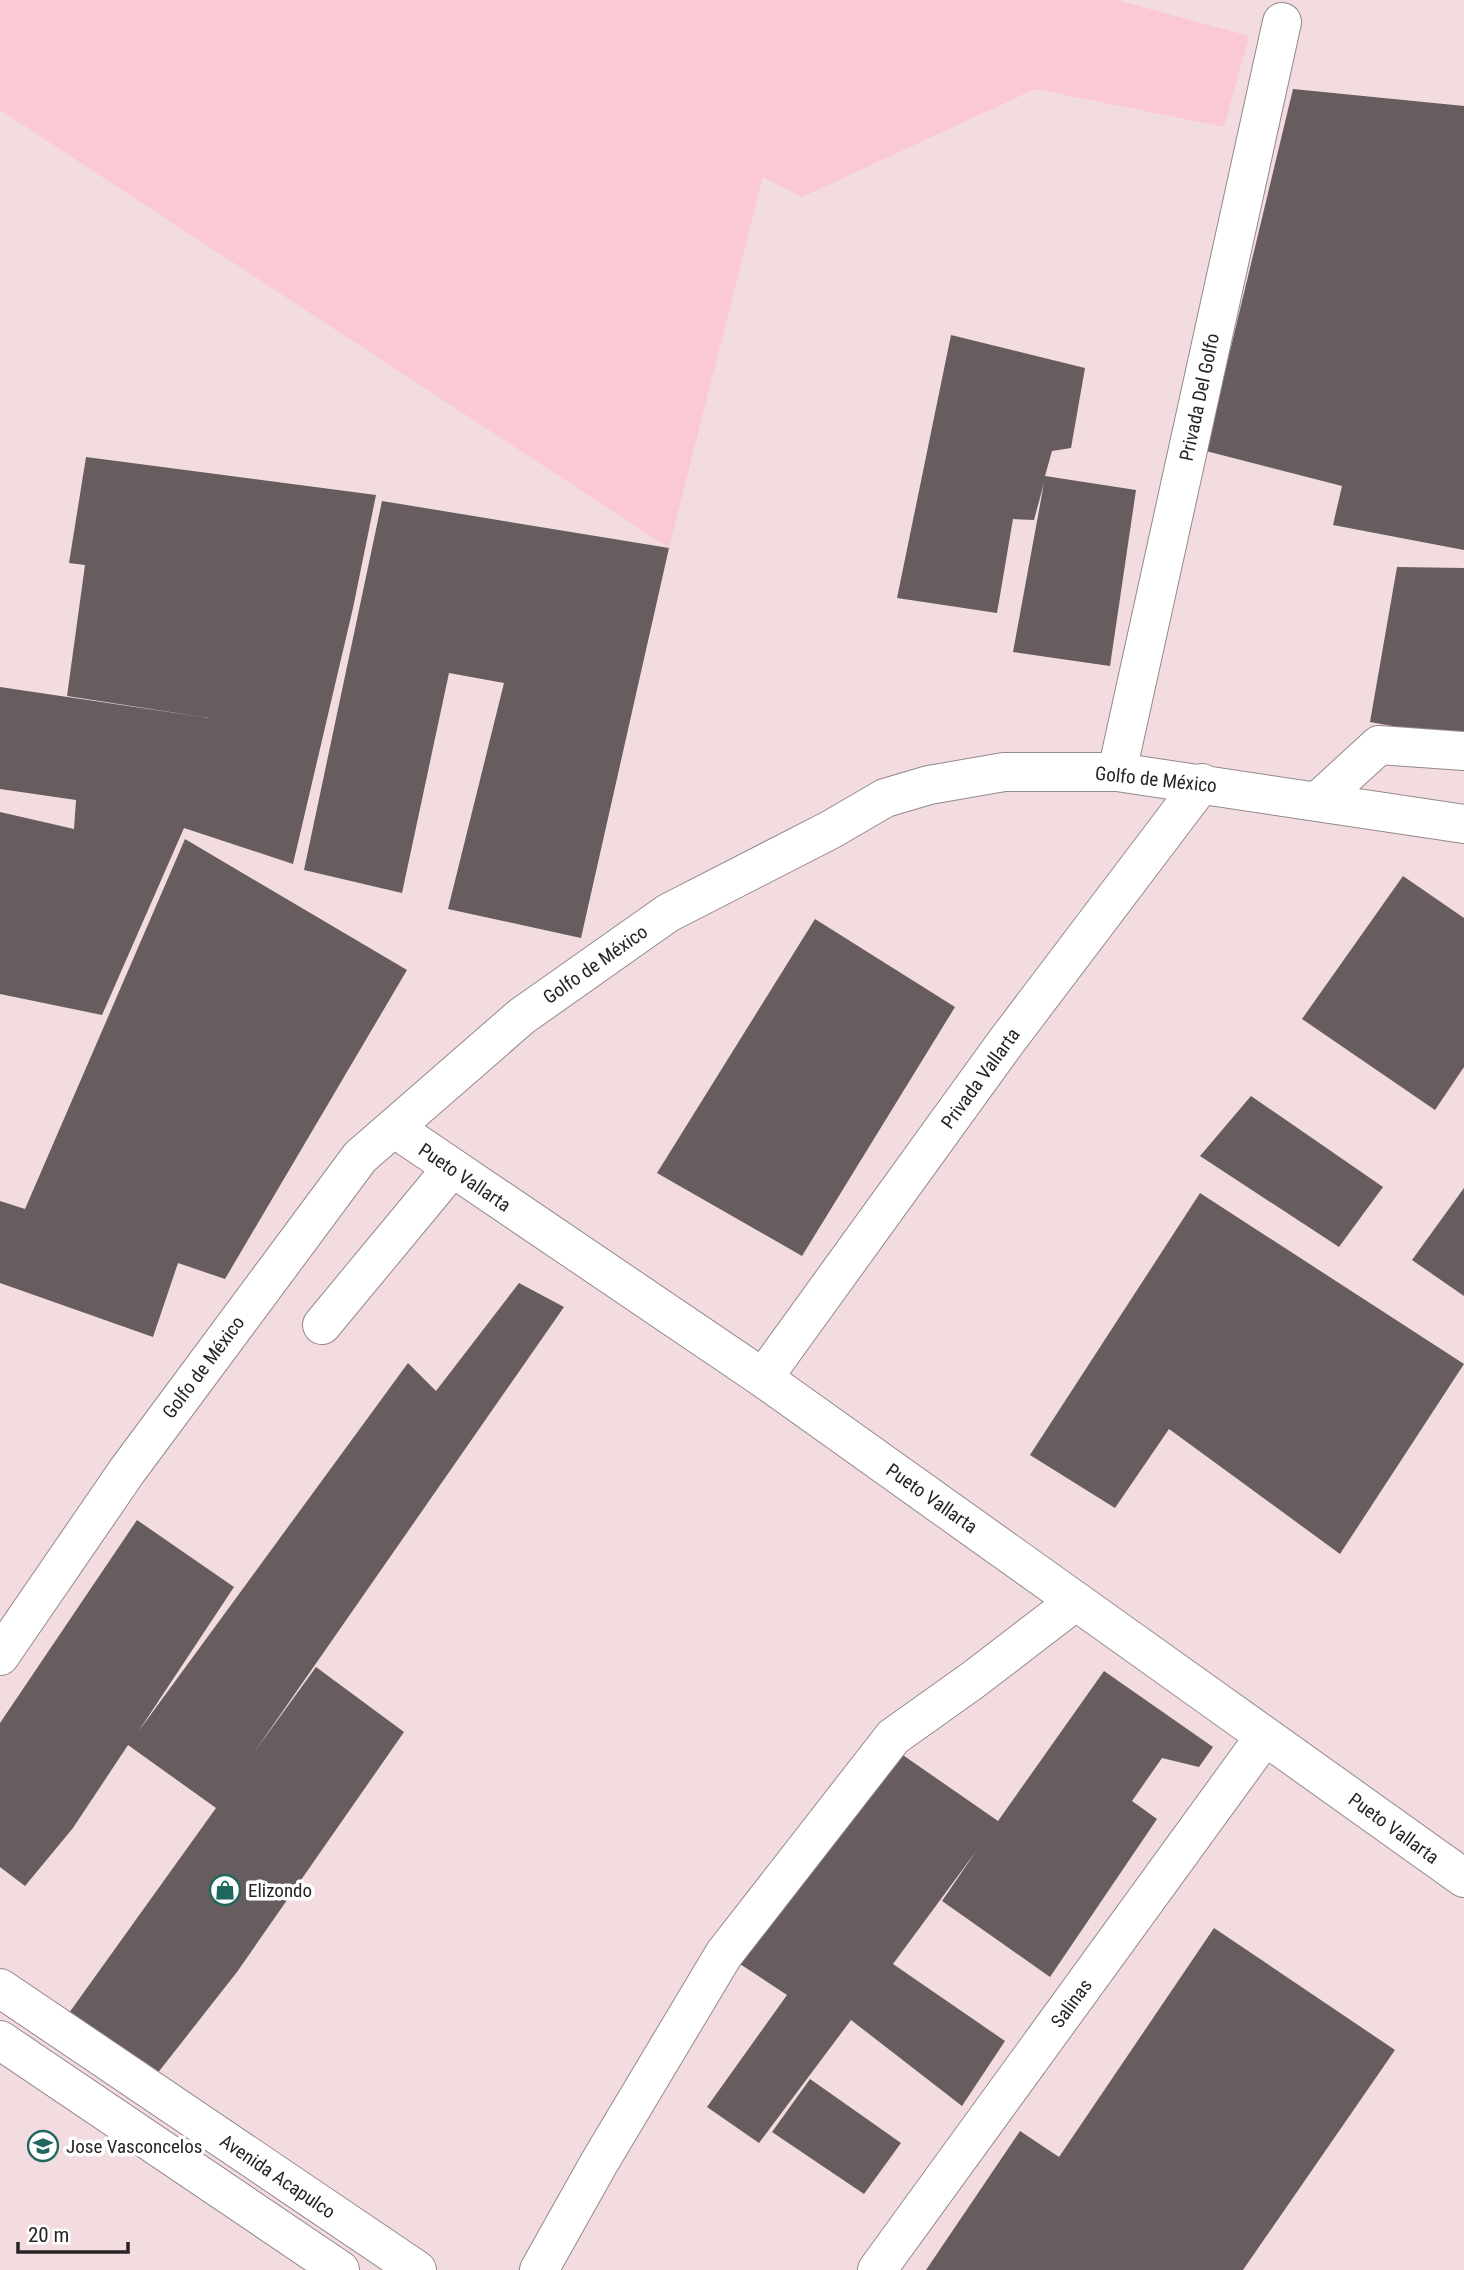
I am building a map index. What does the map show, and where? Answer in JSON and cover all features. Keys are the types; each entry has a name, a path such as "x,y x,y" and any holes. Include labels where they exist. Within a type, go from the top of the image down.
{"street":[{"name":"Privada Del Golfo","path":"1117,772 1282,22"},
{"path":"1318,801 1379,746 1464,751"},
{"name":"Golfo de México","path":"0,1656 127,1471 360,1157 522,1016 668,913 830,830 885,798 929,785 1004,772 1117,772 1464,824"},
{"name":"Privada Vallarta","path":"763,1378 1006,1042 1202,783"},
{"name":"Pueto Vallarta","path":"394,1128 763,1378 1464,1878"},
{"path":"321,1325 452,1168"},
{"path":"539,2270 599,2163 724,1954 893,1737 1015,1649 1076,1601"},
{"name":"Salinas","path":"877,2270 1265,1736"},
{"name":"Avenida Acapulco","path":"0,1988 417,2270"},
{"path":"0,2040 340,2270"}],"shaded area":[{"path":"0,0 1464,0 1464,2270 0,2270"},
{"path":"0,0 1117,0 1249,36 1224,127 1035,89 802,197 763,177 669,548 0,110"}],"building":[{"path":"1293,89 1464,106 1464,550 1333,525 1342,486 1206,451"},
{"path":"951,335 1085,368 1071,448 1052,451 1045,476 1136,490 1110,666 1013,652 1044,483 1034,520 1013,519 997,613 897,598"},
{"path":"86,457 376,495 353,608 293,864 184,828 102,1015 0,994 0,812 74,829 76,800 0,789 0,687 209,718 67,696 85,565 69,563"},
{"path":"382,501 669,548 581,938 448,909 504,683 449,673 402,893 304,870"},
{"path":"1397,567 1464,568 1464,739 1370,722"},
{"path":"185,839 407,970 225,1279 178,1263 153,1337 0,1283 0,1201 25,1209"},
{"path":"1403,876 1464,918 1464,1067 1435,1110 1302,1019"},
{"path":"815,919 955,1007 802,1256 657,1173"},
{"path":"1251,1096 1383,1187 1339,1247 1200,1156"},
{"path":"1464,1188 1464,1296 1412,1260"},
{"path":"1200,1193 1464,1364 1340,1554 1169,1429 1115,1508 1030,1455"},
{"path":"519,1283 564,1307 253,1754 316,1667 404,1732 237,1972 153,2079 69,2013 216,1808 128,1745 73,1828 25,1886 0,1867 0,1723 137,1520 234,1587 138,1732 408,1363 436,1391"},
{"path":"1104,1671 1213,1747 1199,1767 1162,1758 1132,1801 1157,1819 1050,1977 942,1901 977,1850 893,1964 1005,2041 962,2106 851,2020 759,2143 707,2107 787,1995 740,1964 897,1751 998,1821"},
{"path":"1214,1928 1395,2050 1243,2270 926,2270 1020,2131 1059,2157"},
{"path":"810,2079 901,2143 864,2194 772,2132"}],"place":[{"name":"Elizondo","path":"225,1890"},
{"name":"Jose Vasconcelos","path":"43,2146"}]}
